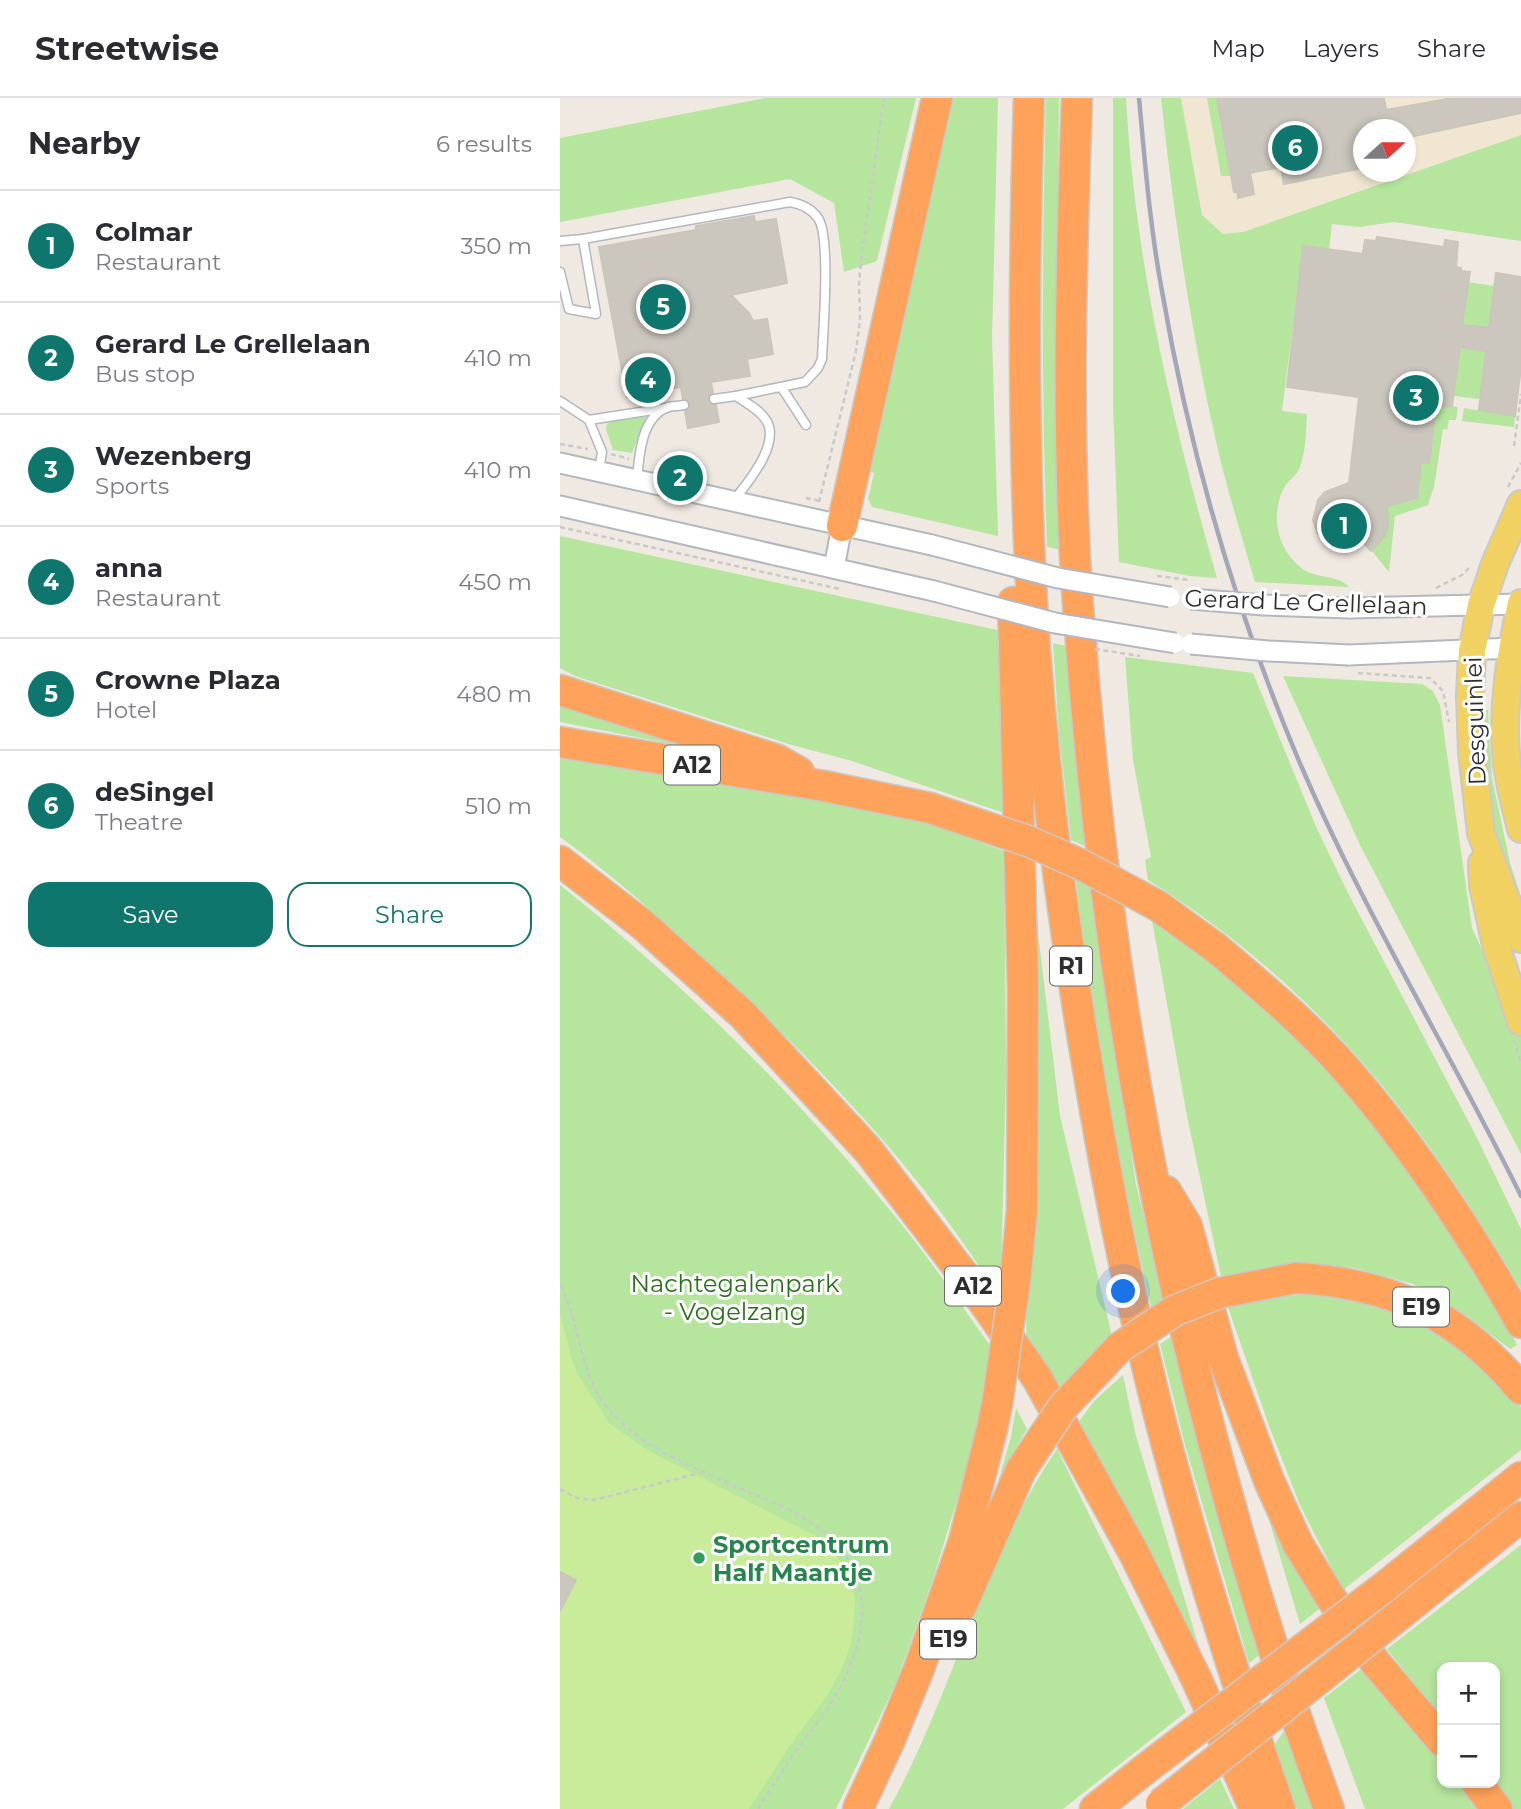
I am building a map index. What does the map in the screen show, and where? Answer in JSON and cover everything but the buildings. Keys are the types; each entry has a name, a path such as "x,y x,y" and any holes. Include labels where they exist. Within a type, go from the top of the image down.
{"highway":[{"path":"829,523 937,98"},
{"path":"858,1809 919,1669 964,1541 992,1429 1015,1282 1022,1211 1023,992 1006,349 1012,98"},
{"name":"R1","path":"1029,98 1025,221 1026,425 1035,633 1048,785 1071,968 1099,1138 1132,1303 1174,1472 1223,1641 1280,1809"},
{"name":"R1","path":"1076,98 1071,275 1072,436 1078,602 1093,777 1109,914 1137,1088 1193,1364 1220,1469 1258,1597 1329,1809"},
{"path":"560,690 778,760 824,786"},
{"name":"A12","path":"560,742 824,786 930,808 1028,841 1082,865 1158,906 1216,948 1304,1026 1344,1067 1390,1122 1467,1232 1521,1323"},
{"name":"A12","path":"560,861 643,925 743,1015 868,1150 973,1287 1037,1378 1134,1553 1196,1678 1255,1809"},
{"path":"1152,1167 1186,1226 1223,1358 1270,1483 1298,1544 1375,1662 1437,1735"},
{"name":"E19","path":"876,1809 913,1731 981,1559 1021,1470 1063,1407 1119,1348 1174,1311 1219,1293 1296,1278 1330,1280 1376,1289 1418,1305 1456,1327 1488,1354 1521,1389"},
{"path":"1095,1809 1521,1477"},
{"path":"1158,1807 1521,1517"},
{"path":"1481,1788 1497,1809"}],"main road":[{"name":"Desguinlei","path":"1521,504 1481,605 1472,651 1472,752 1481,833 1521,939"},
{"name":"Desguinlei","path":"1521,603 1506,697 1506,743 1511,785 1521,829"},
{"path":"1481,833 1483,886 1496,945 1521,1022"}],"street":[{"name":"Gerard Le Grellelaan","path":"560,463 932,545 1058,578 1170,597 1264,606 1349,608 1521,603"},
{"name":"Gerard Le Grellelaan","path":"560,506 934,591 1055,623 1175,643 1268,651 1349,664 1512,648"},
{"path":"829,523 834,568"}],"lane":[{"path":"560,242 790,202 809,209 818,218 825,239 822,359 805,382 714,399"},
{"path":"560,272 569,309 596,314 583,239"},
{"path":"782,388 806,425"},
{"path":"733,501 758,467 771,439 767,422 755,408 736,396"},
{"path":"560,401 589,420 602,452 599,471"},
{"path":"589,420 684,405"},
{"path":"637,480 638,461 648,424 666,408"}],"path":[{"path":"829,523 856,351 860,320 859,282 862,252 884,98"},
{"path":"1514,446 1521,394"},
{"path":"560,527 801,580 805,562"},
{"path":"1443,607 1454,579 1468,570"},
{"path":"1149,575 1189,580"},
{"path":"1443,585 1443,607"},
{"path":"1349,664 1430,678 1438,683 1446,698"},
{"path":"560,1285 589,1378 609,1410 635,1435 669,1455 818,1527 844,1553 854,1571 863,1609 860,1638 836,1695 758,1809"},
{"path":"560,1489 579,1499 594,1500 704,1472"}],"shaded area":[{"path":"1181,98 1521,98 1521,135 1416,172 1416,119 1353,119 1353,182 1386,182 1243,232 1223,234 1202,215"}],"green space":[{"path":"765,98 916,98 877,261 844,272 834,203 790,179 560,222 560,138"},
{"path":"951,98 998,98 992,338 998,536 872,507 868,499 874,473 868,471"},
{"path":"1046,98 1059,98 1057,298 1062,550 1047,547 1043,322"},
{"path":"1113,98 1126,98 1138,220 1158,341 1185,460 1217,578 1190,576 1119,562 1113,404"},
{"path":"1161,98 1181,98 1202,215 1223,234 1243,232 1386,182 1416,182 1416,172 1521,135 1521,241 1394,222 1359,227 1332,224 1329,250 1303,247 1282,411 1307,414 1305,440 1299,470 1286,485 1280,498 1277,509 1278,531 1292,559 1305,571 1338,580 1349,587 1255,582 1222,467 1204,387 1182,264"},
{"path":"1207,98 1217,98 1231,176 1221,176"},
{"path":"1460,281 1495,286 1489,328 1455,330 1458,312 1464,312 1467,289"},
{"path":"1453,346 1486,351 1480,399 1446,395 1454,389 1457,366 1452,365"},
{"path":"1444,405 1458,407 1456,420 1449,420 1447,430 1443,429 1434,487 1428,505 1395,516 1389,572 1372,551 1386,530 1387,506 1417,497 1421,462 1429,462 1436,407 1443,408"},
{"path":"1464,408 1515,416 1514,427 1462,421"},
{"path":"644,415 646,417 632,453 613,450 607,424 616,419"},
{"path":"560,536 1002,631 1007,814 852,761 792,745 575,676 560,668"},
{"path":"1053,643 1069,647 1089,848 1071,840 1059,734"},
{"path":"1125,657 1253,673 1317,829 1476,1136 1521,1229 1521,1289 1444,1168 1361,1060 1315,1011 1264,965 1209,921 1148,880 1145,860 1151,857 1133,760"},
{"path":"1283,676 1422,684 1433,691 1440,705 1472,928 1521,1034 1521,1154 1360,845"},
{"path":"560,705 697,749 560,722"},
{"path":"1483,710 1488,710 1492,778 1510,863 1521,897 1521,911 1495,827"},
{"path":"560,755 677,778 909,816 1004,851 1006,1072 1001,1274 990,1283 961,1239 895,1155 824,1075 786,1037 655,915 560,837"},
{"path":"1076,880 1091,886 1136,1185 1165,1302 1152,1310 1108,1096"},
{"name":"Nachtegalenpark - Vogelzang","path":"560,885 693,1000 776,1082 906,1230 991,1347 980,1425 933,1579 896,1683 836,1809 560,1809"},
{"path":"1035,908 1060,1116 1112,1336 1058,1393 1026,1339"},
{"path":"1152,920 1246,991 1287,1029 1363,1112 1432,1201 1491,1296 1517,1345 1510,1349 1470,1318 1413,1284 1355,1268 1292,1264 1221,1276 1187,1116"},
{"path":"1312,1294 1371,1302 1442,1333 1510,1393 1521,1407 1521,1450 1343,1590 1300,1505 1269,1426 1228,1307 1274,1297"},
{"name":"Sportcentrum Half Maantje","path":"560,1312 578,1375 609,1423 647,1450 822,1539 843,1564 851,1581 855,1600 854,1623 843,1666 828,1694 788,1748 749,1809 560,1809"},
{"path":"1174,1335 1262,1653 1249,1663 1185,1445 1160,1344"},
{"path":"1123,1375 1136,1436 1209,1681 1078,1423 1094,1401"},
{"path":"1016,1408 1027,1429 995,1492 1011,1437"},
{"path":"1057,1449 1186,1712 1063,1809 889,1809 932,1720 1008,1535"},
{"path":"1259,1486 1324,1605 1300,1624"},
{"path":"1521,1545 1521,1809 1513,1809 1497,1788 1500,1788 1500,1662 1437,1662 1437,1712 1387,1649"},
{"path":"1365,1666 1437,1753 1437,1788 1466,1788 1483,1809 1365,1809 1324,1698"},
{"path":"1285,1729 1315,1809 1297,1809 1274,1746"},
{"path":"1220,1779 1234,1809 1183,1809"}],"railway":[{"path":"1139,98 1154,243 1185,408 1215,524 1251,638 1294,749 1346,863 1521,1196"}],"place":[{"name":"deSingel","path":"1295,148"},
{"name":"Crowne Plaza","path":"663,307"},
{"name":"anna","path":"648,380"},
{"name":"Wezenberg","path":"1416,398"},
{"name":"Gerard Le Grellelaan","path":"680,478"},
{"name":"Colmar","path":"1344,526"},
{"name":"Sportcentrum Half Maantje","path":"699,1558"}]}
